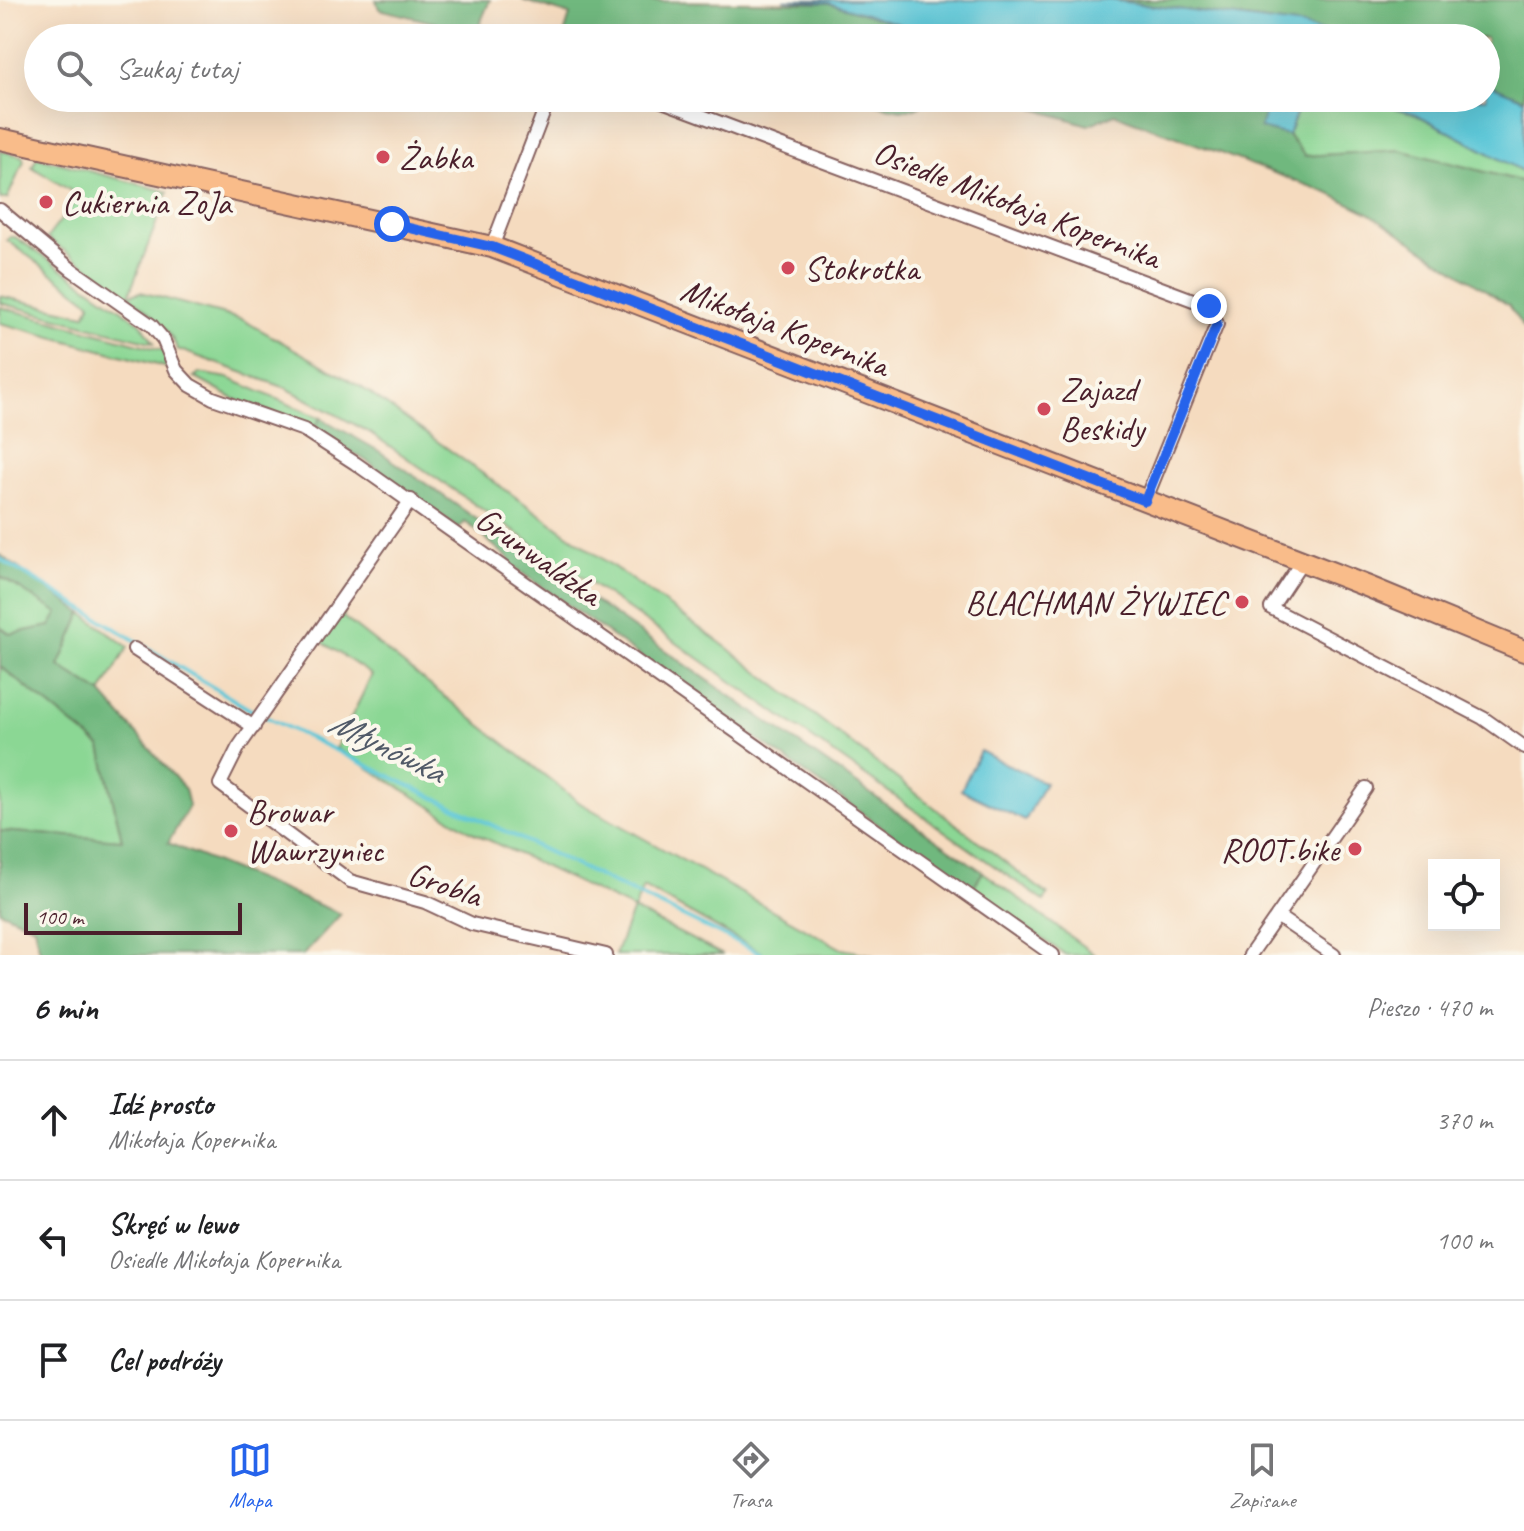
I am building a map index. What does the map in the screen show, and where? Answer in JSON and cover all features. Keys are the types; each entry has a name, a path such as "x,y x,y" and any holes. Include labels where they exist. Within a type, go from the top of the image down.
{"main road":[{"name":"Mikołaja Kopernika","path":"0,139 492,247 1302,561 1524,651"}],"street":[{"path":"492,247 544,112"},
{"name":"Osiedle Mikołaja Kopernika","path":"691,112 1209,306 1217,324 1145,501"},
{"name":"Grunwaldzka","path":"0,210 71,269 151,325 163,339 176,370 190,385 228,404 304,430 411,500 1053,955"},
{"name":"Grobla","path":"411,500 238,748 220,784 350,881 425,902 472,924 606,955"},
{"path":"1302,561 1271,608 1483,718 1524,747"},
{"path":"134,649 254,727"},
{"path":"1250,955 1366,788"},
{"path":"1277,916 1334,955"}],"green space":[{"path":"376,0 490,0 480,24 440,24 379,9"},
{"path":"522,0 829,3 899,24 567,24 570,15"},
{"path":"1111,0 1524,0 1524,99 1500,89 1500,24 1288,24"},
{"path":"1045,112 1266,112 1261,128 1288,135 1305,156 1400,150 1524,182 1524,329 1508,305 1369,213 1328,193 1115,114 1088,125"},
{"path":"1297,112 1409,112 1524,172 1524,182 1400,150 1305,156 1288,135"},
{"path":"0,151 22,156 24,161 7,199 0,199"},
{"path":"37,157 168,192 129,295 141,292 243,320 361,387 722,644 1048,895 1044,901 651,625 369,432 286,388 177,349 157,320 120,289 47,238 79,196 32,167"},
{"path":"15,237 141,323 154,343 0,303 0,296 85,315 91,303 7,240"},
{"path":"0,307 169,352 176,370 0,323"},
{"path":"199,373 228,378 321,418 313,428 232,398 194,377"},
{"path":"321,418 379,451 983,872 971,890 508,563 510,559 465,522 459,529 371,464 313,428"},
{"path":"0,555 82,613 59,666 101,693 185,789 189,806 168,843 341,914 303,955 41,955 34,927 0,911 0,831 122,840 101,747 0,666 0,627 10,634 50,626 58,613 0,576"},
{"path":"0,576 58,613 51,626 10,634 0,627"},
{"path":"353,583 343,617 580,803 842,949 873,955 766,955 643,887 634,910 723,955 615,955 633,909 472,832 336,748 372,675 316,638"},
{"path":"82,613 128,647 101,693 59,666"},
{"path":"0,666 101,747 122,840 0,831"},
{"path":"983,872 1095,955 1066,955 971,890"}],"water":[{"path":"784,0 1111,0 1289,24 899,24 829,3"},
{"path":"1500,89 1524,99 1524,172 1409,112 1500,112"},
{"path":"1265,112 1297,112 1288,135 1260,128"},
{"path":"980,751 1045,783 1025,821 961,790"}],"waterway":[{"name":"Młynówka","path":"0,559 249,709 764,955"}],"place":[{"name":"Żabka","path":"383,157"},
{"name":"Cukiernia ZoJa","path":"46,202"},
{"name":"Stokrotka","path":"788,268"},
{"name":"Zajazd Beskidy","path":"1044,409"},
{"name":"BLACHMAN ŻYWIEC","path":"1242,602"},
{"name":"Browar Wawrzyniec","path":"231,831"},
{"name":"ROOT.bike","path":"1355,849"}],"route":[{"path":"392,224 492,247 1145,501 1217,324 1209,306"}]}
